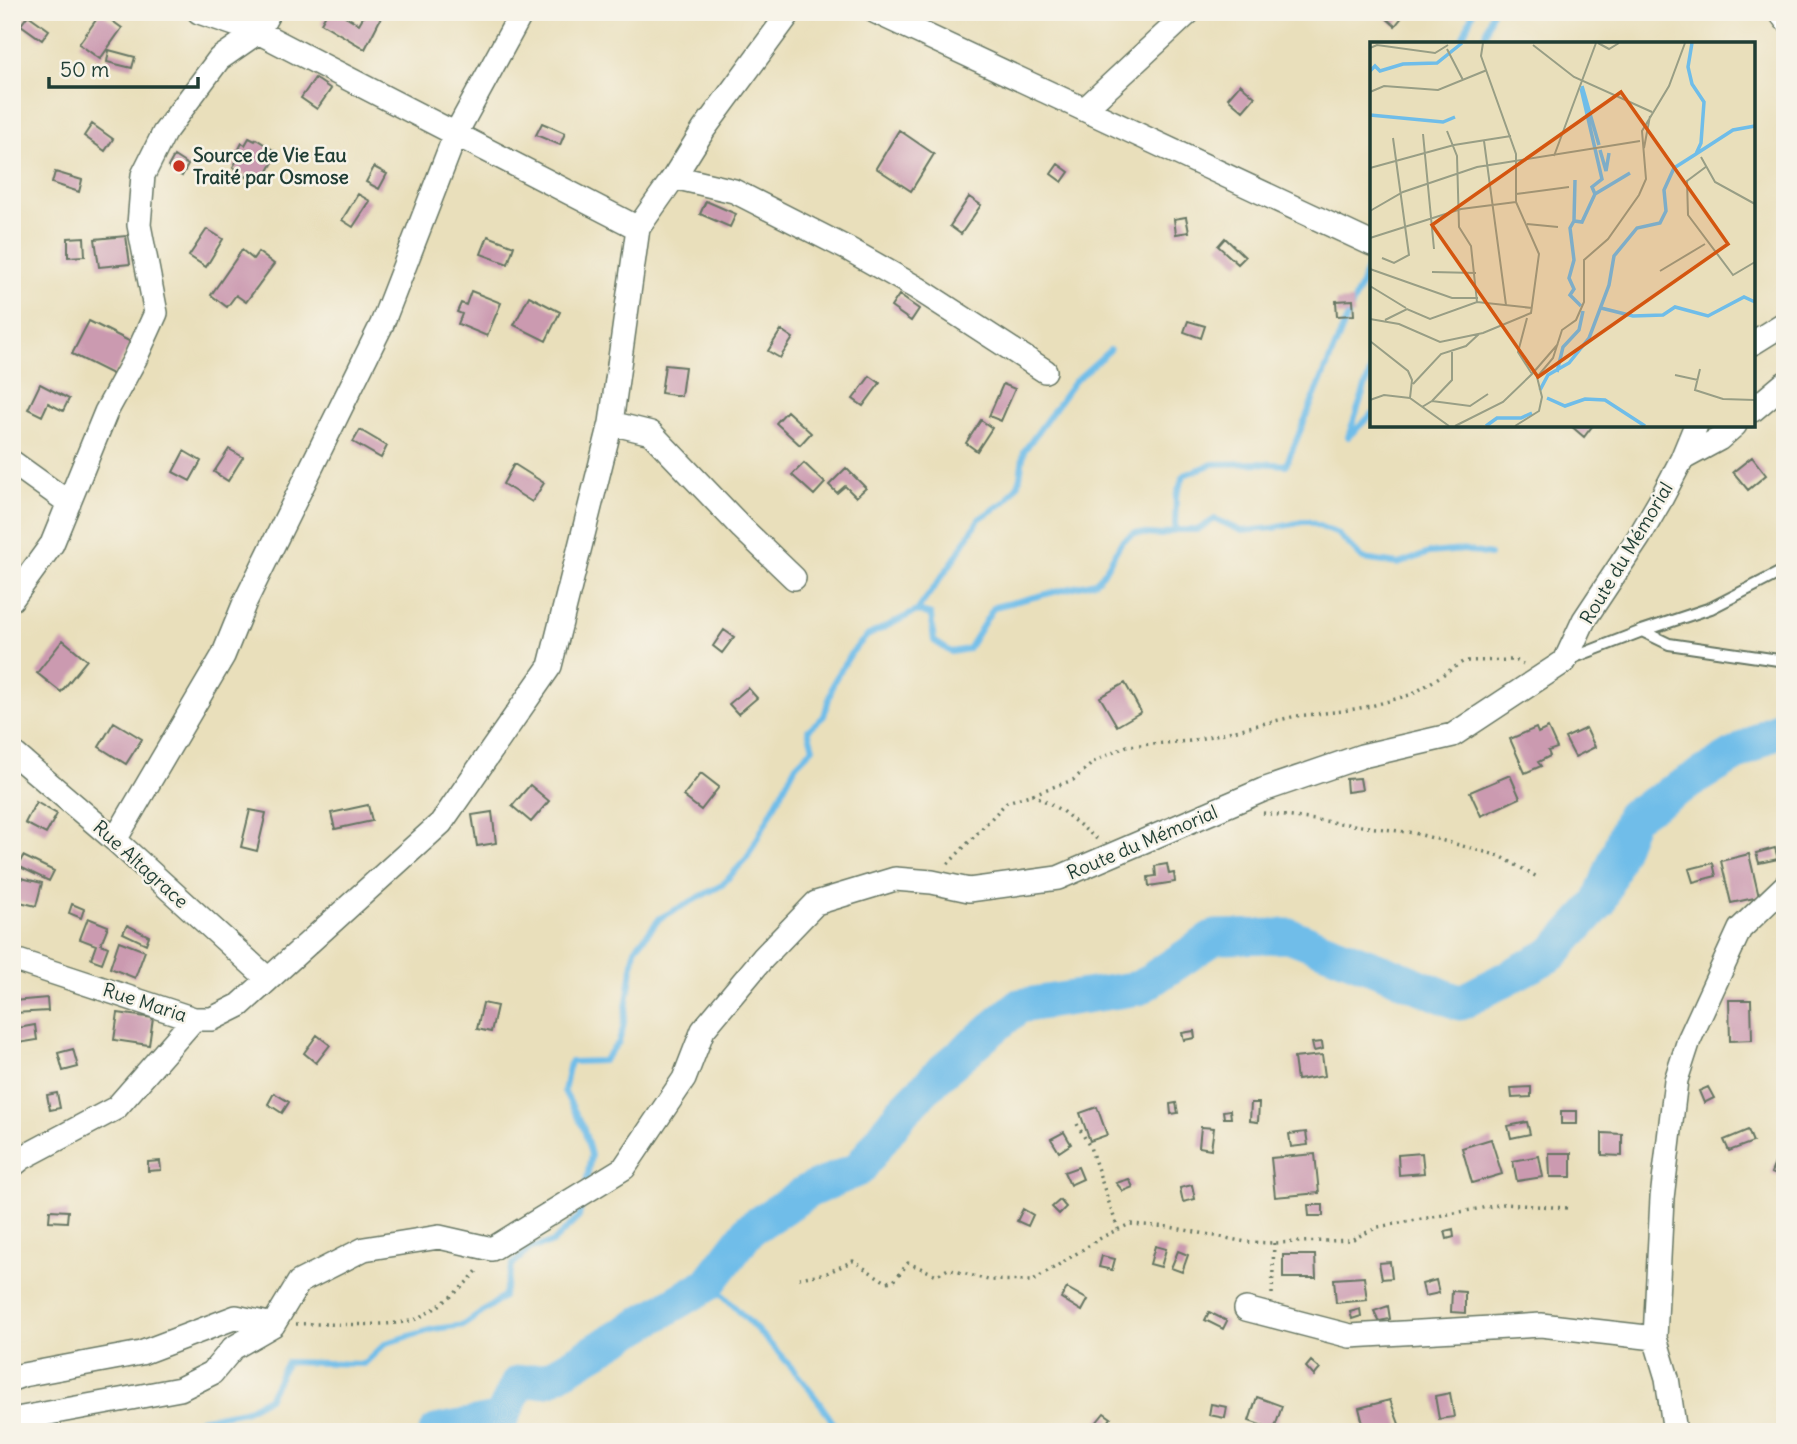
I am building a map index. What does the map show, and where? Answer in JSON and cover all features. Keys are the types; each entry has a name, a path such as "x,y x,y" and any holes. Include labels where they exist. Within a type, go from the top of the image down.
{"street":[{"path":"198,12 263,22 456,133 638,228 704,129 790,12"},
{"path":"115,840 223,656 245,603 382,324 456,133 522,12"},
{"path":"876,12 1370,243"},
{"path":"1085,109 1189,12"},
{"path":"1780,12 1785,19"},
{"path":"12,599 52,544 106,412 156,313 139,225 143,175 164,133 219,59 263,22"},
{"path":"674,177 734,191 850,250 917,288 1045,371"},
{"name":"Rue Maria","path":"12,959 194,1019 212,1019 240,1005 441,823 550,666 611,422 638,228"},
{"path":"1755,342 1785,323"},
{"path":"1755,408 1785,383"},
{"path":"611,422 651,433 794,578"},
{"name":"Route du Mémorial","path":"492,1249 624,1168 684,1079 703,1030 763,958 816,903 895,879 932,882 969,890 1058,878 1263,790 1362,756 1453,735 1565,661 1584,620 1639,537 1682,459 1695,427"},
{"path":"1682,459 1719,439 1733,427"},
{"path":"12,462 69,503"},
{"name":"Rue Altagrace","path":"12,752 115,840 268,979"},
{"path":"1675,1432 1667,1378 1655,1338 1662,1198 1676,1080 1689,1040 1740,929 1785,886"},
{"path":"12,1166 22,1158 116,1108 194,1019"},
{"path":"12,1425 22,1418 34,1415 180,1389 212,1373 233,1348 273,1325 299,1282 364,1250 439,1237 492,1249"},
{"path":"1246,1309 1350,1336 1541,1325 1655,1338"},
{"path":"12,1379 141,1353 236,1317 273,1325"}],"lane":[{"path":"1565,661 1711,608 1785,570"},
{"path":"1642,631 1669,644 1785,661"}],"path":[{"path":"932,882 1007,802 1073,780 1095,761 1127,746 1190,741 1296,716 1371,706 1413,694 1464,661 1515,660 1545,674"},
{"path":"1033,794 1062,811 1114,855"},
{"path":"1227,807 1414,833 1500,856 1537,877"},
{"path":"1077,1124 1090,1147 1118,1230"},
{"path":"799,1278 827,1273 853,1261 886,1282 894,1281 908,1263 937,1275 948,1269 988,1280 1033,1281 1104,1236 1130,1224 1170,1227 1246,1242 1274,1243 1351,1240 1378,1227 1504,1204 1568,1208"},
{"path":"1272,1316 1274,1243"},
{"path":"273,1325 378,1324 414,1320 464,1287 492,1249"}],"building":[{"path":"327,12 338,12 359,24 366,12 384,12 365,49 321,23"},
{"path":"1391,12 1398,12 1403,16 1395,26 1386,18"},
{"path":"101,13 122,28 100,59 79,44"},
{"path":"28,15 49,30 42,40 21,25"},
{"path":"109,50 135,57 132,68 107,62"},
{"path":"315,78 331,89 317,109 301,98"},
{"path":"1240,84 1255,97 1243,111 1228,98"},
{"path":"542,123 565,133 560,145 536,135"},
{"path":"92,124 113,139 105,151 84,136"},
{"path":"899,130 934,154 911,191 876,168"},
{"path":"249,138 255,141 256,139 278,153 262,182 248,175 247,177 233,167 239,157 236,155 242,143 245,145"},
{"path":"174,156 188,165 182,176 168,167"},
{"path":"1058,164 1069,172 1062,182 1051,174"},
{"path":"374,167 387,174 379,189 366,182"},
{"path":"55,172 82,180 79,192 52,183"},
{"path":"358,194 370,201 353,227 342,220"},
{"path":"969,197 981,205 961,234 950,226"},
{"path":"706,201 736,214 730,227 700,214"},
{"path":"1186,217 1189,232 1176,234 1174,219"},
{"path":"207,229 223,239 206,267 189,256"},
{"path":"126,236 130,264 99,267 95,239"},
{"path":"488,236 514,246 508,264 481,254"},
{"path":"84,237 85,256 68,257 68,238"},
{"path":"1225,238 1245,257 1238,264 1218,246"},
{"path":"242,250 253,259 258,252 274,264 246,302 236,295 227,307 211,295"},
{"path":"471,291 501,303 487,336 458,324 462,314 457,312 461,303 466,305"},
{"path":"899,295 919,309 911,321 891,307"},
{"path":"529,296 560,312 546,341 514,325"},
{"path":"1353,300 1354,315 1337,316 1336,301"},
{"path":"89,321 131,342 114,375 72,354"},
{"path":"1188,321 1205,326 1201,338 1184,332"},
{"path":"781,330 793,338 780,358 768,351"},
{"path":"665,365 685,367 681,396 661,393"},
{"path":"870,376 880,383 863,406 853,399"},
{"path":"40,384 69,399 63,411 48,403 42,416 28,409"},
{"path":"1003,384 1015,389 1001,421 989,416"},
{"path":"787,411 811,433 800,445 776,423"},
{"path":"981,420 992,428 977,451 966,443"},
{"path":"1572,427 1592,427 1584,437"},
{"path":"360,430 387,446 381,458 353,442"},
{"path":"229,449 243,457 228,481 214,472"},
{"path":"184,451 201,461 190,481 173,472"},
{"path":"1752,457 1766,475 1748,490 1733,472"},
{"path":"804,463 825,483 814,495 792,475"},
{"path":"514,464 544,483 532,502 503,484"},
{"path":"846,468 866,488 856,497 845,486 837,493 829,485"},
{"path":"724,630 734,637 722,653 713,646"},
{"path":"63,640 87,660 61,692 37,673"},
{"path":"1125,683 1141,712 1117,726 1100,697"},
{"path":"748,688 757,698 738,714 729,704"},
{"path":"114,722 142,739 126,764 99,747"},
{"path":"1536,728 1538,733 1548,728 1557,748 1548,751 1550,756 1538,762 1541,766 1525,773 1510,739"},
{"path":"1586,728 1595,747 1575,757 1565,738"},
{"path":"701,773 719,787 701,810 683,796"},
{"path":"1510,775 1520,798 1481,816 1470,792"},
{"path":"1360,778 1362,790 1347,792 1346,779"},
{"path":"530,785 549,801 531,822 512,806"},
{"path":"36,802 57,814 46,834 25,823"},
{"path":"368,805 372,821 335,829 331,813"},
{"path":"250,810 266,813 257,851 241,847"},
{"path":"492,812 496,843 477,846 472,815"},
{"path":"1775,848 1778,859 1759,863 1756,853"},
{"path":"1749,854 1759,897 1731,903 1721,861"},
{"path":"23,856 54,871 49,881 18,866"},
{"path":"1713,863 1716,876 1693,882 1689,869"},
{"path":"1167,864 1169,874 1174,873 1175,882 1149,886 1148,877 1156,876 1155,866"},
{"path":"17,877 42,883 36,906 12,900"},
{"path":"72,904 84,909 81,918 69,913"},
{"path":"88,918 108,926 101,944 108,947 102,963 91,959 96,945 80,939"},
{"path":"127,925 149,936 146,944 123,933"},
{"path":"119,941 145,951 135,978 110,968"},
{"path":"47,998 48,1011 14,1013 13,1001"},
{"path":"1729,1000 1751,1000 1752,1040 1730,1041"},
{"path":"483,1003 497,1006 491,1032 477,1029"},
{"path":"118,1013 153,1018 149,1045 114,1040"},
{"path":"35,1025 37,1040 12,1044 12,1029"},
{"path":"1194,1031 1195,1038 1184,1040 1182,1033"},
{"path":"317,1035 330,1045 316,1063 304,1053"},
{"path":"1322,1042 1323,1049 1314,1051 1312,1043"},
{"path":"73,1049 78,1067 63,1071 58,1053"},
{"path":"1322,1055 1325,1076 1297,1080 1294,1058"},
{"path":"1531,1087 1531,1097 1512,1098 1511,1088"},
{"path":"1708,1087 1714,1098 1704,1103 1699,1091"},
{"path":"57,1093 60,1108 50,1110 47,1095"},
{"path":"274,1093 289,1102 282,1113 268,1104"},
{"path":"1176,1103 1178,1113 1171,1114 1170,1104"},
{"path":"1251,1103 1259,1103 1258,1122 1250,1121"},
{"path":"1097,1107 1107,1135 1090,1141 1080,1113"},
{"path":"1230,1110 1231,1118 1224,1118 1223,1111"},
{"path":"1561,1111 1577,1111 1577,1124 1561,1124"},
{"path":"15,1116 20,1132 12,1134 12,1117"},
{"path":"1527,1122 1530,1134 1511,1138 1508,1126"},
{"path":"1201,1127 1214,1128 1211,1149 1199,1147"},
{"path":"1748,1130 1753,1142 1729,1151 1724,1140"},
{"path":"1064,1132 1071,1144 1059,1152 1051,1139"},
{"path":"1306,1132 1308,1145 1291,1147 1289,1134"},
{"path":"1602,1133 1622,1134 1622,1156 1602,1155"},
{"path":"1491,1139 1502,1174 1472,1183 1462,1148"},
{"path":"1422,1153 1424,1173 1399,1175 1398,1155"},
{"path":"1549,1153 1571,1153 1571,1177 1550,1177"},
{"path":"1315,1154 1319,1193 1275,1197 1271,1158"},
{"path":"1539,1156 1543,1177 1517,1181 1513,1161"},
{"path":"160,1161 161,1170 148,1171 148,1162"},
{"path":"1775,1163 1783,1167 1780,1176 1771,1173"},
{"path":"1078,1167 1083,1179 1070,1185 1064,1172"},
{"path":"1129,1179 1133,1187 1123,1191 1116,1183"},
{"path":"1192,1185 1195,1199 1183,1202 1180,1188"},
{"path":"1060,1200 1066,1207 1059,1214 1052,1207"},
{"path":"1308,1205 1323,1205 1323,1216 1309,1216"},
{"path":"1023,1209 1033,1215 1028,1226 1017,1221"},
{"path":"50,1210 68,1211 67,1222 49,1221"},
{"path":"1453,1229 1454,1237 1447,1239 1445,1231"},
{"path":"1155,1246 1166,1249 1161,1267 1150,1264"},
{"path":"1178,1251 1188,1255 1182,1272 1171,1268"},
{"path":"1283,1255 1315,1255 1316,1278 1283,1278"},
{"path":"1102,1256 1115,1259 1112,1270 1099,1267"},
{"path":"1390,1262 1392,1278 1382,1279 1379,1263"},
{"path":"1364,1277 1367,1300 1336,1303 1334,1279"},
{"path":"1436,1280 1439,1293 1425,1296 1422,1284"},
{"path":"1067,1288 1088,1300 1082,1311 1061,1298"},
{"path":"1452,1291 1465,1292 1465,1313 1451,1312"},
{"path":"1388,1306 1390,1319 1379,1321 1374,1311"},
{"path":"1360,1309 1361,1316 1352,1319 1350,1312"},
{"path":"1209,1312 1227,1321 1223,1329 1205,1320"},
{"path":"1311,1361 1320,1369 1314,1376 1306,1367"},
{"path":"1450,1393 1454,1417 1439,1419 1435,1396"},
{"path":"1257,1397 1282,1406 1274,1430 1249,1421"},
{"path":"1390,1400 1402,1432 1365,1432 1359,1408"},
{"path":"1211,1404 1227,1407 1225,1418 1209,1415"},
{"path":"1104,1413 1111,1418 1104,1428 1096,1423"}],"waterway":[{"path":"1461,42 1473,12"},
{"path":"1483,42 1492,12"},
{"path":"586,1184 591,1155 584,1129 564,1091 570,1062 603,1061 619,1042 635,949 660,918 722,885 747,858 796,765 813,748 808,730 824,716 834,681 852,652 867,636 917,611 931,615 934,641 951,652 968,649 994,607 1095,582 1103,574 1122,541 1134,533 1162,535 1175,530 1176,496 1184,475 1213,464 1286,465 1370,263"},
{"path":"917,611 979,519 1006,501 1019,483 1024,451 1074,382 1110,350"},
{"path":"1370,373 1348,437 1370,416"},
{"path":"1175,530 1197,530 1215,519 1242,531 1307,521 1338,534 1363,559 1398,564 1429,553 1464,550 1490,555"},
{"path":"436,1432 501,1419 518,1383 548,1379 708,1284 750,1229 808,1191 859,1169 901,1113 940,1073 1019,1006 1139,988 1215,937 1291,936 1460,1003 1552,954 1599,903 1632,816 1785,725"},
{"path":"187,1432 200,1419 244,1411 268,1398 287,1362 364,1364 386,1343 434,1329 464,1325 503,1297 513,1264 531,1248 552,1243 579,1217 582,1201"},
{"path":"708,1284 722,1294 785,1360 839,1432"}],"place":[{"name":"Source de Vie Eau Traité par Osmose","path":"179,166"}]}
